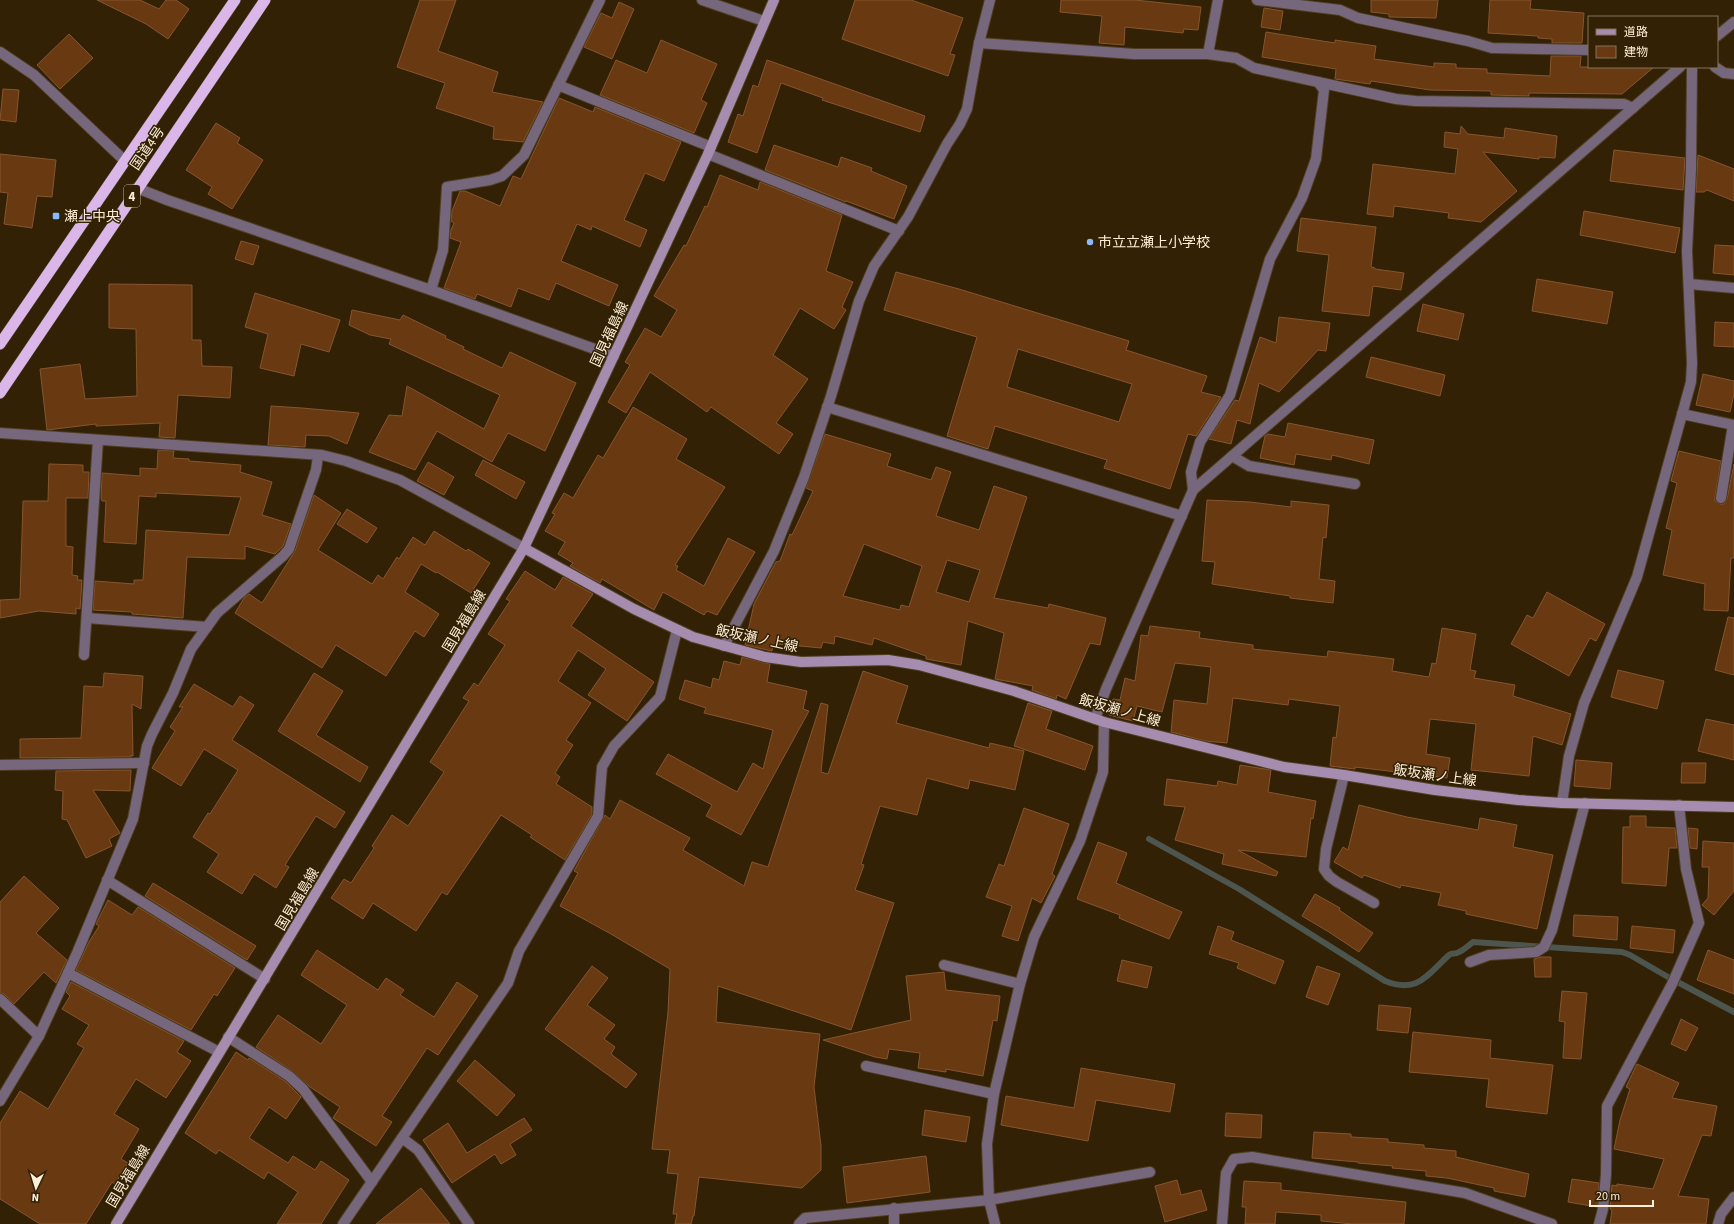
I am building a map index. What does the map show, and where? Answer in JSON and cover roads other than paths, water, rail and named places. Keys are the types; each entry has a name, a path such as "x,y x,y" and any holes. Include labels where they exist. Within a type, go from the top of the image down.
{"highway":[{"name":"国道4号","path":"0,344 235,0"},
{"name":"国道4号","path":"0,392 265,0"}],"main road":[{"name":"国見福島線","path":"116,1224 524,548 710,150 774,0"},
{"name":"飯坂瀬ノ上線","path":"524,548 634,609 677,630 693,637 765,657 801,662 888,660 919,665 1014,691 1100,721 1284,767 1435,790 1562,803 1734,807"}],"street":[{"path":"430,290 443,250 447,187 490,180 502,176 524,155 558,85 575,54 600,0"},
{"path":"702,0 764,21"},
{"path":"724,646 774,551 804,477 859,301 874,266 908,217 967,109 979,43 990,0"},
{"path":"1208,54 1218,0"},
{"path":"1258,0 1340,10 1358,18 1468,41 1492,48 1588,50"},
{"path":"1718,35 1734,22"},
{"path":"979,43 1134,54 1208,54 1236,58 1254,68 1396,99 1415,101 1624,104 1633,108"},
{"path":"0,52 34,75 125,161"},
{"path":"995,1224 989,1200 987,1144 994,1094 1020,984 1034,937 1080,841 1103,772 1100,721 1106,689 1193,490 1679,68"},
{"path":"1562,803 1569,756 1584,703 1637,577 1691,382 1692,363 1687,251 1691,168 1692,68"},
{"path":"1716,68 1724,73 1734,74"},
{"path":"1193,490 1191,472 1200,442 1230,395 1270,260 1302,198 1316,159 1324,90 1318,82"},
{"path":"558,85 898,231"},
{"path":"138,188 167,200 430,290 614,356"},
{"path":"1689,284 1734,288"},
{"path":"827,407 1182,516"},
{"path":"1682,414 1733,425 1721,498"},
{"path":"0,433 318,456 322,455 346,461 400,480 524,548"},
{"path":"84,655 98,440"},
{"path":"0,1101 39,1036 68,973 133,819 144,763 152,734 173,693 191,649 217,613 283,556 289,549 316,470 318,456"},
{"path":"1232,456 1249,466 1355,484"},
{"path":"87,618 207,627"},
{"path":"343,1224 508,983 522,945 598,816 602,767 614,746 660,697 677,630"},
{"path":"0,766 144,763"},
{"path":"1344,775 1326,850 1324,868 1329,876 1337,882 1374,903"},
{"path":"1470,962 1489,955 1536,952 1544,947 1552,930 1585,803"},
{"path":"1600,1224 1606,1174 1607,1106 1674,980 1699,923 1686,869 1679,805"},
{"path":"107,880 265,979"},
{"path":"944,965 1020,984"},
{"path":"68,973 219,1052"},
{"path":"0,998 39,1036"},
{"path":"228,1037 290,1076 303,1089 372,1182"},
{"path":"866,1066 994,1094"},
{"path":"402,1138 418,1150 469,1224"},
{"path":"1222,1224 1226,1173 1234,1159 1252,1157 1465,1193 1552,1224"},
{"path":"799,1224 805,1218 894,1208 989,1200 1150,1172"},
{"path":"1718,1224 1721,1214 1734,1197"},
{"path":"894,1208 894,1224"}],"waterway":[{"path":"1149,839 1239,889 1385,981 1396,984 1414,984 1428,975 1450,954 1461,951 1473,942 1622,952 1734,1012"}],"place":[{"name":"瀬上中央","path":"56,216"},
{"name":"市立立瀬上小学校","path":"1090,242"}]}
